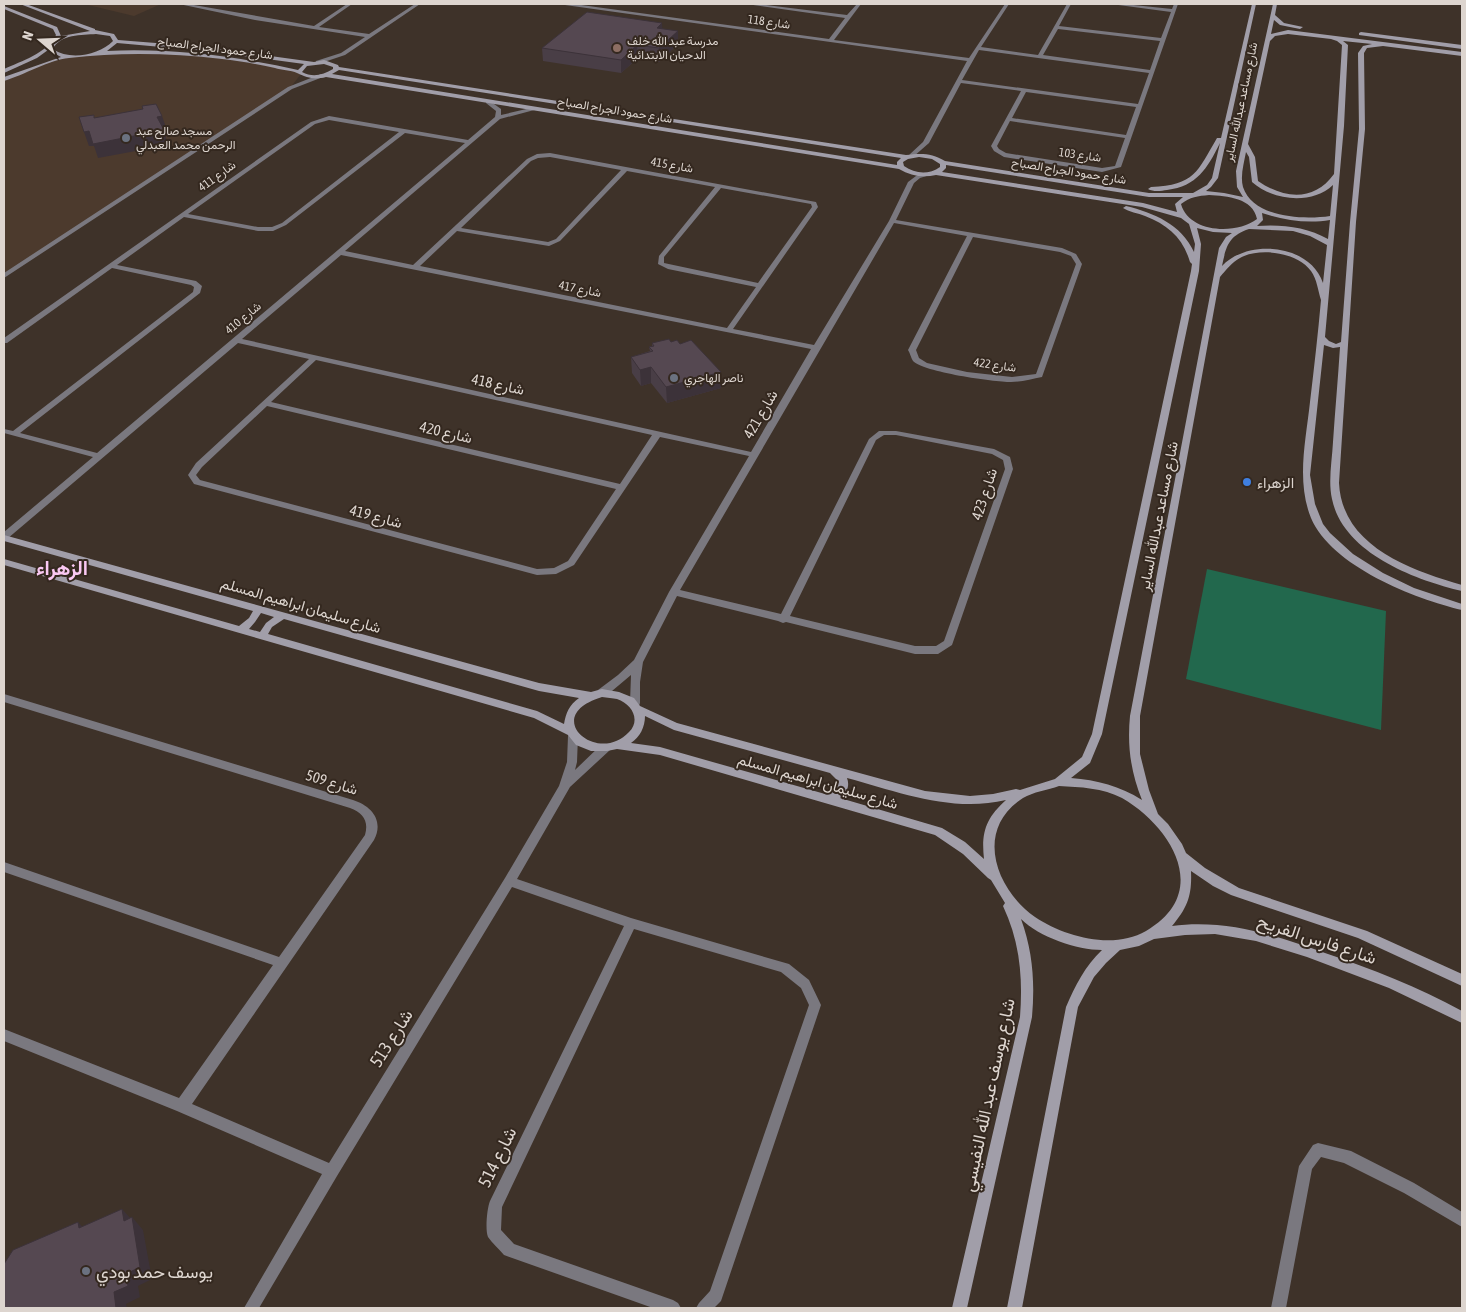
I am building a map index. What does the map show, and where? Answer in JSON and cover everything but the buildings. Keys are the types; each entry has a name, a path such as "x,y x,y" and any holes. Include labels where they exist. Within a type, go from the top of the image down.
{"street":[{"path":"22,4 69,22 112,35 116,41 111,47 97,53"},
{"path":"181,4 369,36"},
{"path":"315,27 350,4"},
{"path":"290,88 300,73 300,69 343,54 418,4"},
{"name":"شارع 118","path":"566,4 594,6 970,60"},
{"path":"748,4 848,17"},
{"path":"830,40 859,4"},
{"path":"926,143 934,157 943,163 943,168 934,173 918,177 911,182 900,162 926,143 970,60 1007,4"},
{"path":"1040,56 1069,4"},
{"path":"1113,4 1174,11"},
{"name":"شارع 103","path":"1024,90 994,146 996,150 1004,155 1102,170 1118,167 1176,4"},
{"name":"شارع مساعد عبدالله الساير","path":"1182,216 1178,210 1178,204 1183,198 1209,186 1215,178 1254,4"},
{"name":"شارع مساعد عبدالله الساير","path":"1250,204 1242,192 1239,182 1245,144 1275,4"},
{"path":"4,7 55,28 59,35 50,49 53,52 68,56 78,56"},
{"path":"1272,15 1282,24 1339,40 1345,45 1352,126 1353,222 1335,474 1337,503 1344,520 1374,550 1406,569 1434,581 1462,588"},
{"path":"1056,27 1164,40"},
{"path":"1266,42 1278,33 1309,31 1462,46"},
{"path":"4,71 36,57 53,43 85,33 106,33"},
{"path":"1326,36 1462,54"},
{"name":"شارع حمود الجراح الصباح","path":"116,41 145,45 196,47 315,63 329,63 336,67 822,144 909,156 934,157"},
{"path":"1245,144 1252,157 1256,182 1273,192 1290,196 1310,196 1324,189 1334,181 1352,126 1361,53 1365,47 1383,44"},
{"path":"978,48 1152,72"},
{"name":"شارع حمود الجراح الصباح","path":"4,79 53,60 97,53 188,54 238,61 300,73 311,77 323,76 815,153 903,169 922,175 934,173 1151,206 1182,216 1192,223 1215,230 1240,231"},
{"path":"238,61 249,54"},
{"path":"4,276 290,88 334,72 343,54"},
{"path":"960,81 1139,106"},
{"path":"488,102 499,110 498,118"},
{"name":"شارع 410","path":"4,538 98,456 498,118 535,109"},
{"path":"596,118 605,115 605,110"},
{"name":"شارع 411","path":"4,341 313,123 329,118 470,142"},
{"path":"1008,119 1129,137"},
{"path":"183,216 273,230 284,224 404,131"},
{"path":"1062,182 1153,189 1184,185 1202,172 1224,132"},
{"path":"815,153 816,148 822,144"},
{"name":"شارع 415","path":"415,267 529,160 537,156 550,155 814,203 815,207 729,330"},
{"name":"شارع حمود الجراح الصباح","path":"943,163 1149,195 1226,195 1250,204"},
{"path":"456,229 549,244 558,240 626,168"},
{"path":"1337,172 1326,301 1306,475 1309,499 1322,530 1354,561 1417,594 1462,607"},
{"name":"شارع 421","path":"602,693 622,678 638,662 674,592 892,221 911,182"},
{"path":"1075,194 1079,192 1080,188 1078,185"},
{"path":"720,186 661,257 661,264 759,285"},
{"path":"1059,192 1137,211 1166,223 1180,234 1189,245 1195,271"},
{"path":"1250,204 1257,209 1302,220 1333,217"},
{"path":"1250,228 1260,220 1257,209"},
{"name":"شارع 422","path":"892,221 971,234 1062,250 1074,255 1079,264 1038,375 1026,380 1007,380 925,365 916,359 912,350 971,234"},
{"name":"شارع مساعد عبدالله الساير","path":"1059,782 1086,760 1097,734 1195,271 1198,244 1192,223"},
{"path":"1240,231 1250,228 1274,228 1303,231 1314,234 1331,244"},
{"name":"شارع مساعد عبدالله الساير","path":"1153,813 1145,796 1135,763 1133,731 1224,243 1240,231"},
{"path":"1218,275 1240,255 1262,251 1280,253 1304,262 1314,270 1326,301"},
{"name":"شارع 417","path":"339,252 816,348"},
{"path":"15,434 196,293 198,286 193,283 112,266"},
{"path":"1322,338 1325,342 1335,346 1342,345 1345,342"},
{"name":"شارع 418","path":"235,340 754,455"},
{"name":"شارع 419","path":"315,357 199,465 192,475 197,482 537,572 556,571 571,563 620,487 658,433"},
{"name":"شارع 420","path":"265,403 620,487"},
{"path":"4,431 98,456"},
{"name":"شارع 423","path":"674,592 783,620 915,650 938,650 948,642 1009,469 1007,459 994,452 896,433 882,433 873,438 783,620"},
{"name":"شارع سليمان ابراهيم المسلم","path":"4,538 545,688 590,696"},
{"path":"4,562 240,631 537,714 571,734 581,743 593,747 606,748 628,740 640,725 641,717 637,706 626,697 614,693 602,693 590,696 576,704 570,713 568,722 571,734"},
{"path":"1445,602 1452,601 1456,596 1454,590 1447,584"},
{"path":"240,631 252,620 259,608"},
{"path":"262,637 269,625 283,615"},
{"name":"شارع 421","path":"637,706 635,682 638,662"},
{"name":"شارع 509","path":"4,698 353,804 365,810 372,819 373,825 370,838 182,1106"},
{"name":"شارع سليمان ابراهيم المسلم","path":"637,706 674,726 925,795 951,800 978,801 1003,797 1059,782"},
{"name":"شارع 513","path":"251,1308 564,787 572,762 571,734"},
{"name":"شارع سليمان ابراهيم المسلم","path":"618,745 660,751 938,831 960,843 978,859 993,877"},
{"name":"شارع 513","path":"564,787 606,748"},
{"path":"825,799 839,794 843,788 843,781 834,770"},
{"path":"1027,790 1005,805 992,826 987,850 993,877 1001,892 1022,915 1050,933 1083,944 1116,946 1136,942 1154,934 1172,920 1183,901 1187,879 1183,857 1171,834 1153,813 1124,795 1092,784 1059,782"},
{"name":"شارع فارس الفريح","path":"1183,857 1228,890 1339,926 1423,961 1462,980"},
{"path":"4,867 282,963"},
{"path":"509,881 631,923 784,968 805,984 815,1005 716,1296 704,1308"},
{"name":"شارع يوسف عبد الله النفيسي","path":"959,1308 1027,1008 1028,965 1014,915 1001,892"},
{"name":"شارع 514","path":"631,923 495,1206 494,1233 509,1250 674,1308"},
{"name":"شارع فارس الفريح","path":"1154,934 1194,929 1215,929 1258,936 1354,968 1405,989 1462,1017"},
{"path":"1014,1308 1072,1008 1079,989 1089,972 1101,958 1116,946"},
{"path":"4,1035 182,1106 332,1171"},
{"path":"1278,1308 1306,1166 1318,1150 1346,1156 1409,1188 1462,1220"}],"shaded area":[{"path":"84,4 161,4 134,16"},
{"path":"97,53 188,54 280,67 301,74 290,88 4,276 4,79 53,60"}],"green space":[{"path":"1207,569 1386,611 1381,730 1186,679"}],"place":[{"name":"مدرسة عبد الله خلف الدحيان الابتدائية","path":"617,48"},
{"name":"مسجد صالح عبد الرحمن محمد العبدلي","path":"126,138"},
{"name":"ناصر الهاجري","path":"674,378"},
{"name":"الزهراء","path":"1247,482"},
{"name":"يوسف حمد بودي","path":"86,1271"}],"district":[{"name":"الزهراء","path":"62,567"}]}
